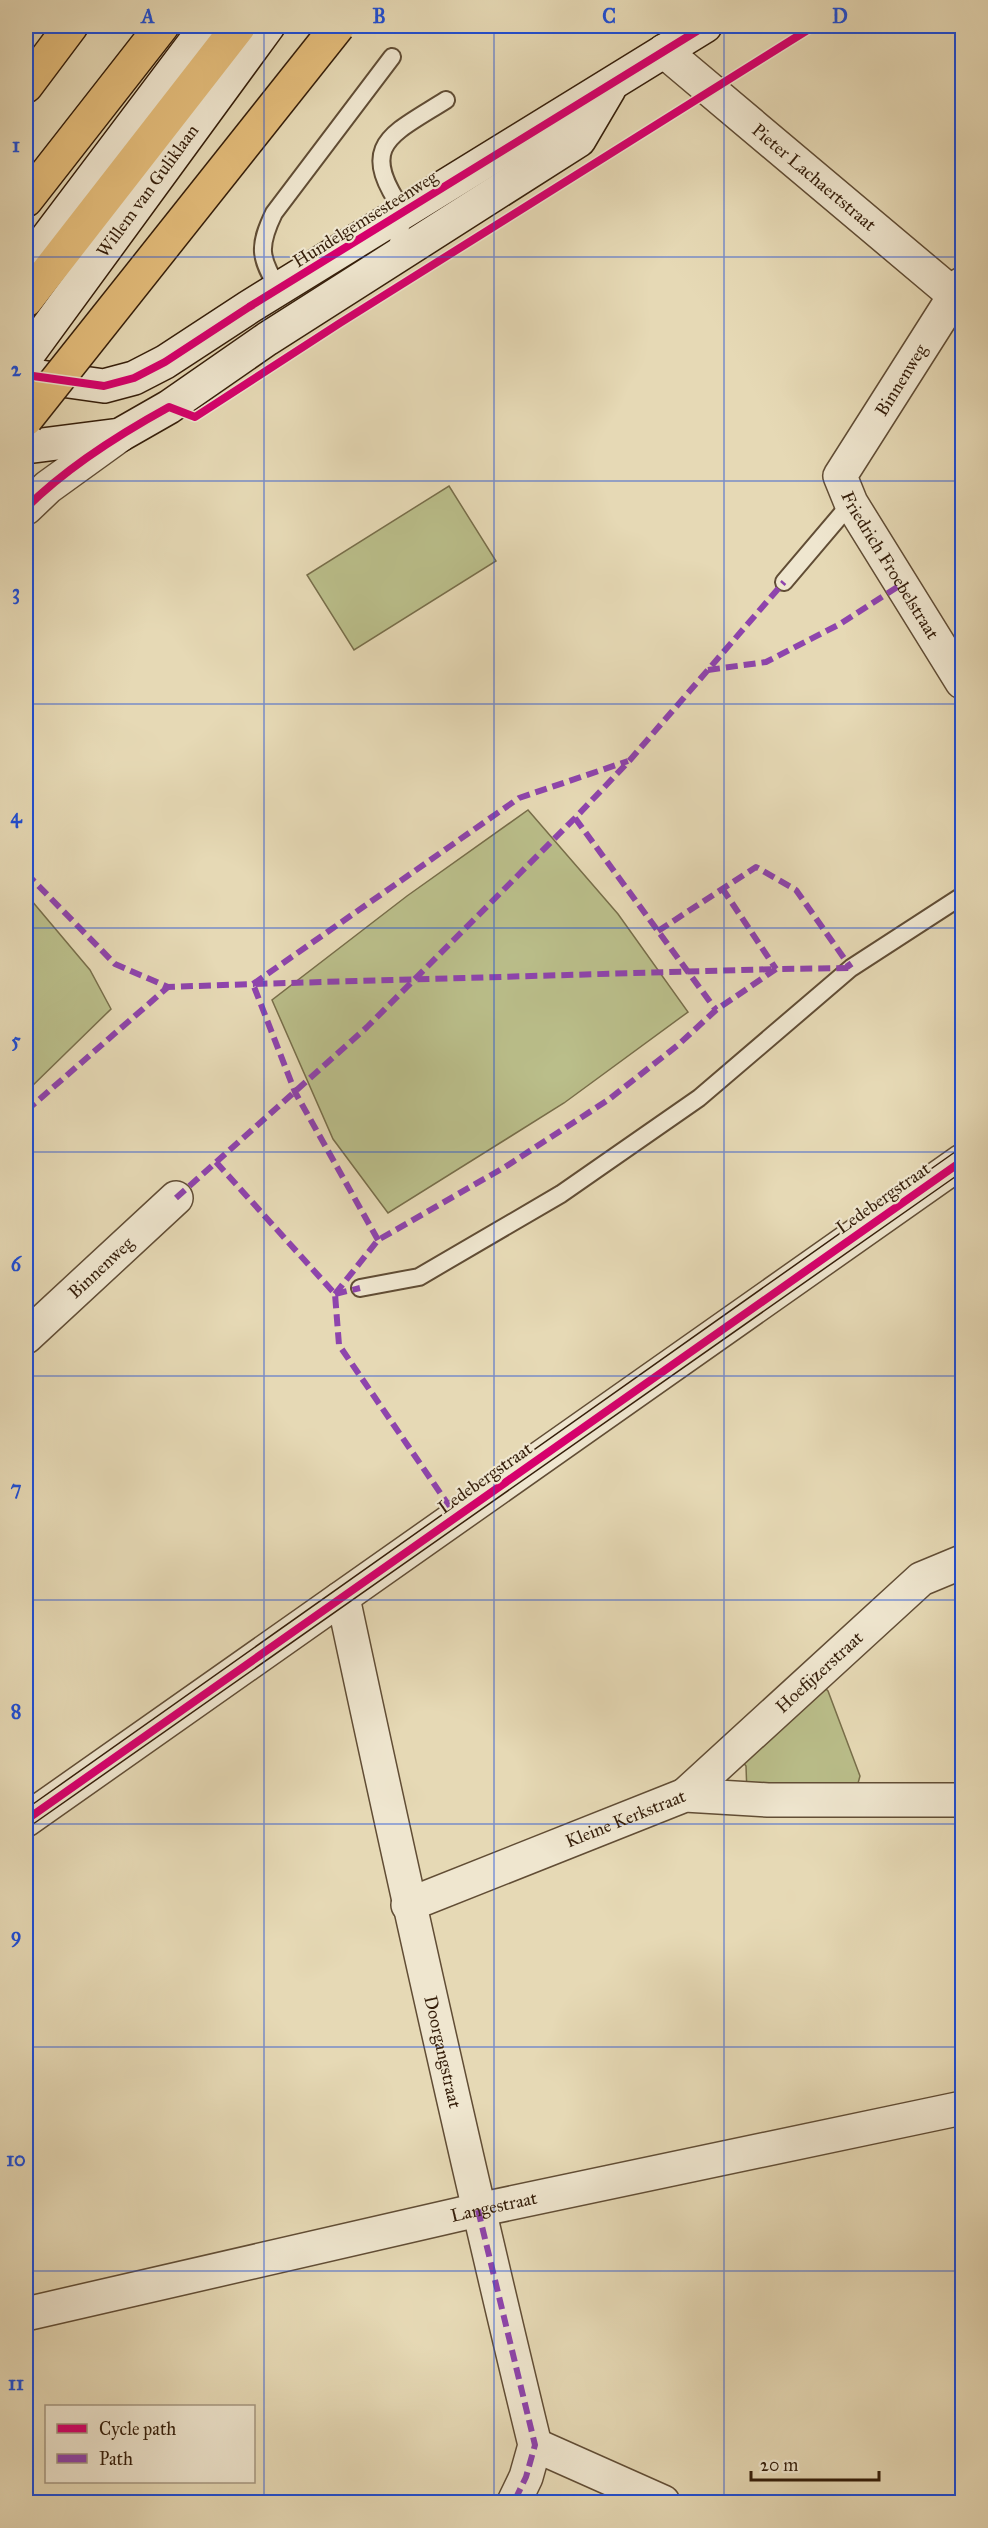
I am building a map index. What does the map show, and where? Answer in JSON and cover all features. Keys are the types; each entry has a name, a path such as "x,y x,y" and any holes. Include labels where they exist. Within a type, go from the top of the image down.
{"highway":[{"path":"26,86 71,26"},
{"path":"26,200 162,26"},
{"path":"26,300 239,26"},
{"path":"26,419 338,26"}],"street":[{"path":"26,266 207,26"},
{"name":"Willem van Guliklaan","path":"26,357 268,26"},
{"name":"Hundelgemsesteenweg","path":"26,375 104,386 134,378 165,362 705,26"},
{"name":"Pieter Lachaertstraat","path":"664,51 960,295"},
{"name":"Hundelgemsesteenweg","path":"26,508 48,487 120,435 169,407 267,339 579,140 612,84"},
{"name":"Binnenweg","path":"846,490 960,295"},
{"name":"Hundelgemsesteenweg","path":"26,447 120,435"},
{"name":"Friedrich Froebelstraat","path":"846,490 963,682"},
{"name":"Ledebergstraat","path":"26,1820 963,1161"},
{"name":"Binnenweg","path":"26,1338 176,1198"},
{"name":"Hoefijzerstraat","path":"685,1795 921,1579 963,1562"},
{"name":"Doorgangstraat","path":"340,1599 345,1607 408,1905 534,2445 526,2477 514,2502"},
{"name":"Kleine Kerkstraat","path":"408,1905 685,1795 768,1800 963,1800"},
{"name":"Langestraat","path":"26,2314 478,2210 963,2108"},
{"path":"534,2445 663,2502"}],"lane":[{"path":"279,289 262,257 266,230 274,213 392,57"},
{"path":"395,258 404,212 387,188 380,166 383,150 388,140 407,124 446,100"},
{"name":"Binnenweg","path":"784,582 846,490"},
{"path":"360,1288 419,1277 561,1194 699,1098 851,968 963,896"}],"green space":[{"path":"449,486 496,561 354,650 307,575"},
{"path":"528,810 618,914 688,1012 564,1103 388,1213 333,1139 272,1000 407,896"},
{"path":"26,894 90,970 111,1009 26,1092"},
{"path":"821,1684 828,1691 860,1776 855,1794 747,1794 746,1766 741,1760"}],"tram line":[{"path":"26,1809 962,1147"},
{"path":"26,1829 962,1172"}],"marked path":[{"path":"176,1198 367,1027 575,818 630,760 784,582"},
{"path":"708,670 766,662 840,624 902,584"},
{"path":"26,873 115,964 168,987 253,984 519,798 628,761"},
{"path":"575,818 716,1010"},
{"path":"658,931 756,867 796,890 851,968"},
{"path":"722,888 776,969"},
{"path":"335,1294 378,1240 505,1167 608,1100 678,1045 716,1010 776,969 851,968"},
{"path":"378,1240 295,1092 253,984 776,969"},
{"path":"26,1111 168,987"},
{"path":"216,1162 335,1294 339,1345 456,1516"},
{"path":"335,1294 360,1288"},
{"path":"478,2210 535,2445 526,2477 514,2502"}],"cycle path":[{"path":"26,375 104,386 134,378 165,362 249,307 705,26"},
{"path":"26,508 76,465 131,429 169,407 195,417 340,323 814,26"},
{"path":"26,1820 962,1161"}]}
